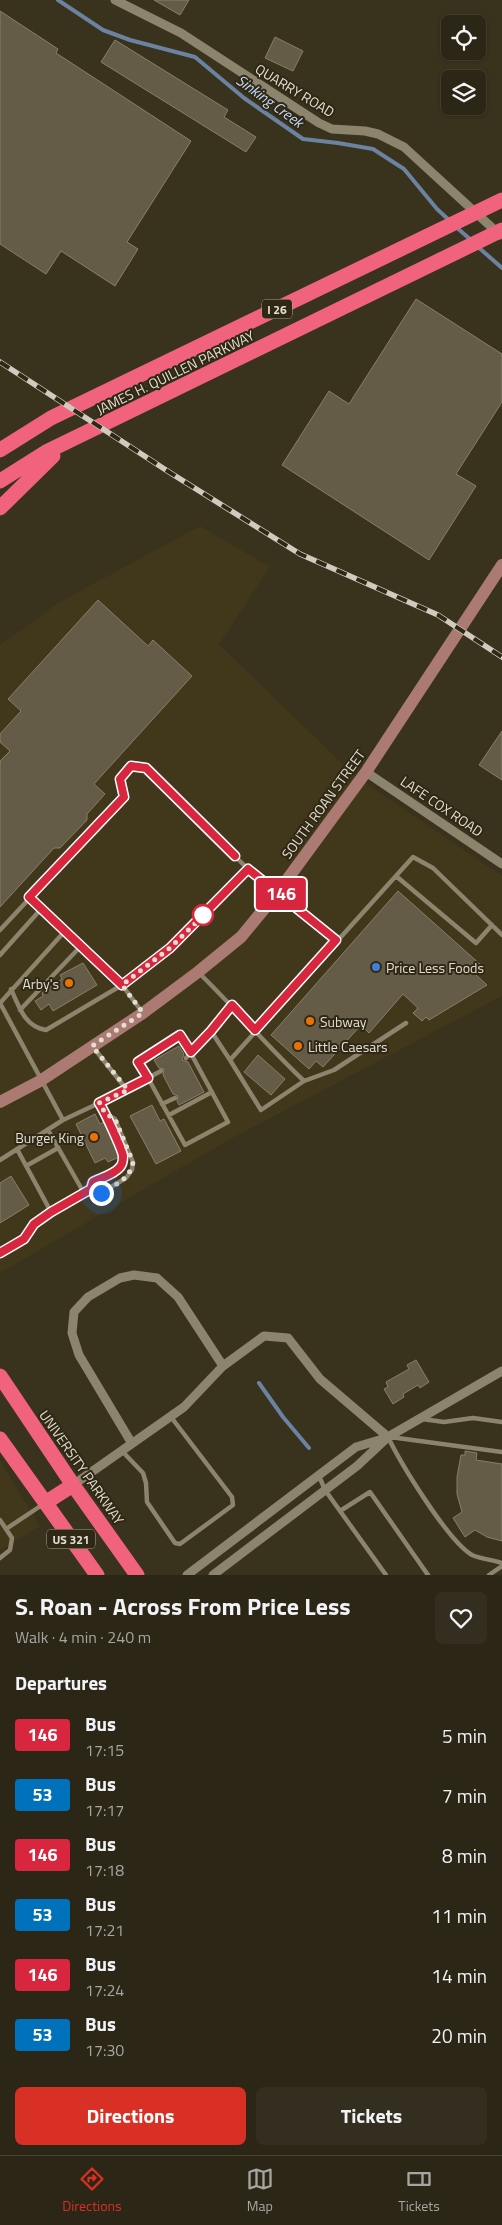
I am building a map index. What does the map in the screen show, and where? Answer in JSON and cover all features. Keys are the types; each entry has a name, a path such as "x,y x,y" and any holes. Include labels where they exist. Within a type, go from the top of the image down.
{"highway":[{"name":"JAMES H. QUILLEN PARKWAY","path":"4,446 51,418 502,200"},
{"name":"JAMES H. QUILLEN PARKWAY","path":"0,481 46,452 502,230"},
{"path":"0,508 35,472 74,440"},
{"name":"UNIVERSITY PARKWAY","path":"0,1376 137,1575"},
{"name":"US 321","path":"0,1439 97,1575"},
{"path":"45,1502 73,1484"}],"main road":[{"name":"SOUTH ROAN STREET","path":"0,1102 40,1081 143,1013 241,937 278,892 366,772 502,565"}],"street":[{"name":"QUARRY ROAD","path":"114,0 181,33 318,123 332,129 365,131 378,134 404,147 502,237"},
{"name":"LAFE COX ROAD","path":"366,772 502,864"},
{"path":"132,1442 79,1355 72,1333 74,1312 88,1297 120,1278 134,1275 157,1278 178,1297 222,1366"},
{"path":"73,1484 184,1406 222,1366 264,1336 288,1338 320,1379 388,1437"},
{"path":"213,1575 357,1466 388,1437 502,1371"},
{"path":"187,1575 356,1447 388,1437"}],"lane":[{"path":"0,930 124,797 120,779 131,766 146,768 248,869 336,940"},
{"path":"230,1060 336,940 413,857 433,868 502,935"},
{"path":"11,989 20,1010 32,1026 37,1029 46,1030 122,985 170,948 248,869"},
{"path":"396,876 476,944 492,925"},
{"path":"29,897 122,985 143,1013"},
{"path":"0,954 41,909"},
{"path":"63,1120 40,1081 0,1003 65,931"},
{"path":"20,1010 80,946"},
{"path":"198,972 232,1005 271,1050 304,1081"},
{"path":"186,1058 232,1005"},
{"path":"211,1031 261,1110 304,1081 334,1070 406,1023"},
{"path":"180,1035 191,1052 228,1122 185,1144 138,1062 180,1035"},
{"path":"92,1046 128,1090"},
{"path":"0,1160 63,1120 128,1090 161,1071"},
{"path":"200,1085 206,1081"},
{"path":"169,1115 212,1092"},
{"path":"162,1104 175,1098"},
{"path":"0,1253 24,1239 34,1224 51,1212 91,1189 93,1182 119,1170 122,1165 122,1154 108,1125 106,1114 99,1103"},
{"path":"91,1189 101,1193 126,1178 132,1170 131,1158 115,1119 106,1114"},
{"path":"48,1130 84,1193"},
{"path":"26,1166 58,1148"},
{"path":"18,1149 51,1212"},
{"path":"121,1450 143,1473 146,1482 147,1502 175,1543 180,1544 234,1506 232,1497 170,1416"},
{"path":"420,1418 444,1422 473,1418 502,1422"},
{"path":"388,1437 502,1452"},
{"path":"388,1437 398,1458 459,1545 474,1556 502,1564"},
{"path":"319,1474 325,1490 386,1575"},
{"path":"340,1511 370,1492 428,1575"},
{"path":"6,1529 45,1502"},
{"path":"0,1520 12,1538 10,1550 0,1558"},
{"path":"489,1575 502,1564"}],"shaded area":[{"path":"200,526 270,567 219,644 354,775 502,876 502,996 227,1141 0,1273 0,645 58,603"},
{"path":"0,1460 40,1526 0,1551"}],"building":[{"path":"154,0 189,0 180,15"},
{"path":"0,11 58,49 56,53 191,141 127,242 138,249 115,286 61,251 46,274 0,244"},
{"path":"275,37 303,51 293,71 265,58"},
{"path":"115,40 228,110 224,117 256,137 246,152 101,62"},
{"path":"416,299 502,354 502,402 456,474 476,486 429,560 282,465 329,391 349,404"},
{"path":"98,600 148,646 153,640 192,676 94,784 105,794 87,814 87,820 60,848 54,848 0,907 0,761 10,751 0,742 0,734 21,711 8,699"},
{"path":"502,731 502,780 479,765"},
{"path":"398,891 481,965 474,973 487,985 429,1020 426,1017 422,1021 413,1013 418,1008 403,994 369,1033 361,1025 323,1067 316,1061 309,1069 271,1035"},
{"path":"83,963 97,985 53,1011 49,1004 41,1010 35,1001 43,996 42,993 62,979 60,975"},
{"path":"179,1046 184,1054 182,1060 188,1062 204,1092 179,1105 177,1101 178,1096 173,1094 163,1075 164,1069 159,1068 154,1060"},
{"path":"258,1055 285,1079 271,1095 244,1072"},
{"path":"152,1105 160,1121 164,1119 181,1151 156,1164 130,1116"},
{"path":"95,1114 100,1124 104,1122 119,1157 108,1162 105,1158 95,1163 76,1124"},
{"path":"11,1176 29,1205 0,1223 0,1183"},
{"path":"416,1360 429,1382 420,1388 418,1385 403,1394 404,1397 393,1404 384,1389 388,1387 386,1382 409,1369 407,1365"},
{"path":"465,1451 477,1453 476,1460 502,1464 502,1541 487,1537 475,1530 465,1537 453,1518 462,1512 457,1494 457,1477 461,1455 465,1455"}],"waterway":[{"name":"Sinking Creek","path":"58,0 103,30 130,40 195,57 244,98 303,139 373,149 404,169 437,209 450,221"},
{"name":"Sinking Creek","path":"455,226 472,241"},
{"name":"Sinking Creek","path":"477,246 502,268"},
{"path":"259,1383 283,1417 309,1448"}],"railway":[{"path":"0,362 169,472 300,554 438,615 502,657"}],"bus line":[{"name":"146","path":"0,1253 24,1239 34,1224 51,1212 91,1189 93,1182 119,1170 122,1165 122,1154 108,1125 106,1114 99,1103 128,1090 148,1078 138,1062 180,1035 191,1052 232,1005 255,1030 336,940 248,869 170,948 122,985 29,897 124,797 120,779 131,766 146,768 235,856"}],"place":[{"name":"Price Less Foods","path":"376,967"},
{"name":"Arby's","path":"69,983"},
{"name":"Subway","path":"310,1021"},
{"name":"Little Caesars","path":"298,1046"},
{"name":"Burger King","path":"94,1137"}],"route":[{"path":"101,1193 126,1178 132,1170 133,1162 115,1119 106,1114 99,1103 128,1090 92,1046 143,1013 122,985 170,948 208,911 203,915"}]}
